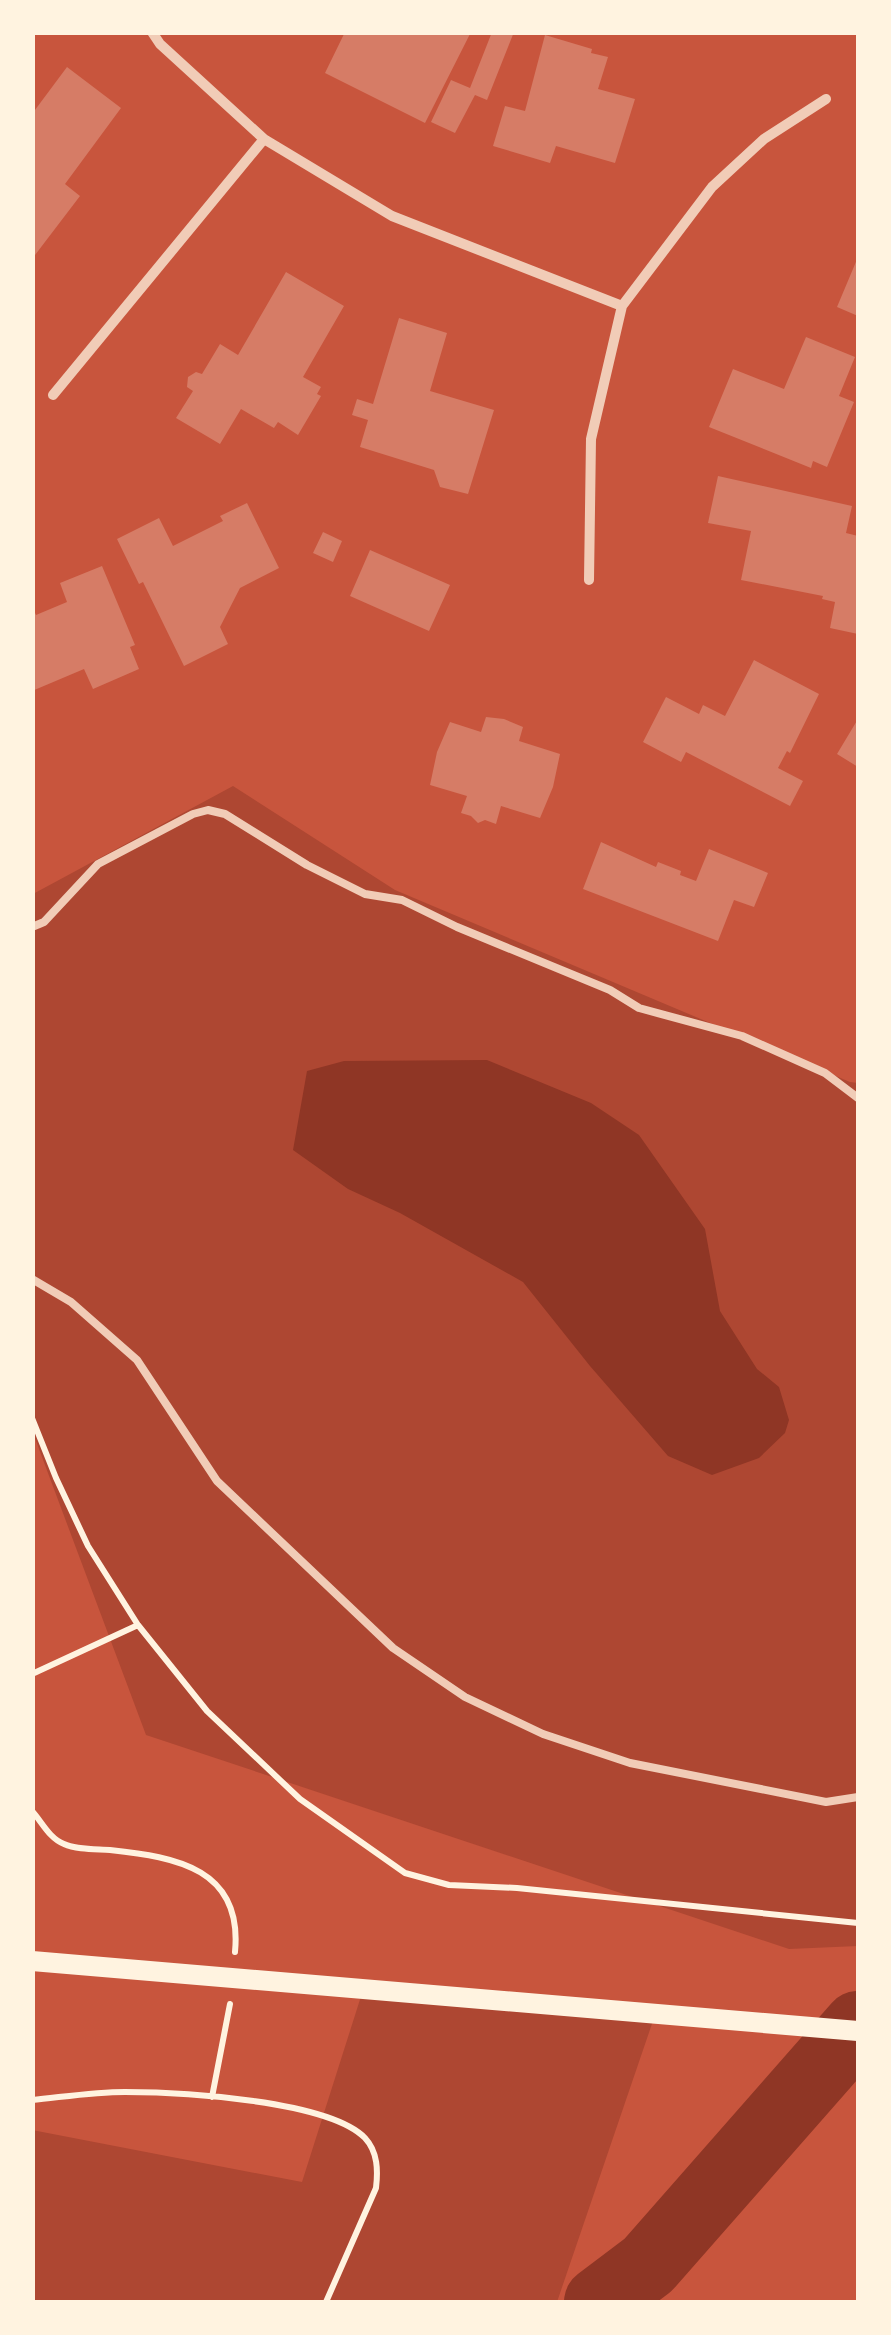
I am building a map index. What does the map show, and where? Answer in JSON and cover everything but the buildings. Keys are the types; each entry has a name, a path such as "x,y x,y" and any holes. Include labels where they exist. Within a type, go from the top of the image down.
{"main road":[{"path":"32,1960 858,2031"}],"street":[{"path":"152,32 160,44 264,139 392,216 622,306"},
{"path":"589,580 592,439 622,306 712,187 764,139 826,98"},
{"path":"53,395 264,139"}],"lane":[{"path":"32,928 44,922 98,864 193,814 208,810 226,814 306,865 366,894 402,900 610,990 640,1008 742,1036 825,1074 858,1098"},
{"path":"32,1278 71,1302 137,1360 217,1481 393,1648 466,1697 543,1734 630,1763 826,1802 858,1796"}],"path":[{"path":"32,1418 88,1546 138,1626 207,1711 300,1798 406,1872 450,1885 516,1888 858,1923"},
{"path":"32,1674 138,1626"},
{"path":"32,1810 53,1838 67,1846 180,1862 211,1878 226,1893 235,1914 234,1960"},
{"path":"212,2096 231,1990"},
{"path":"32,2100 124,2092 212,2096 329,2117 367,2140 378,2170 376,2188 326,2302"}],"shaded area":[{"path":"233,786 395,890 858,1083 858,1946 789,1949 146,1735 33,1433 33,894"},
{"path":"487,1060 591,1103 639,1135 705,1229 720,1311 757,1369 779,1387 789,1420 785,1433 759,1458 712,1475 668,1456 523,1282 400,1213 348,1189 293,1150 307,1071 344,1061"},
{"path":"363,1990 656,2012 557,2302 33,2302 32,2130 302,2182"}],"waterway":[{"path":"599,2302 648,2265 858,2026"}]}
